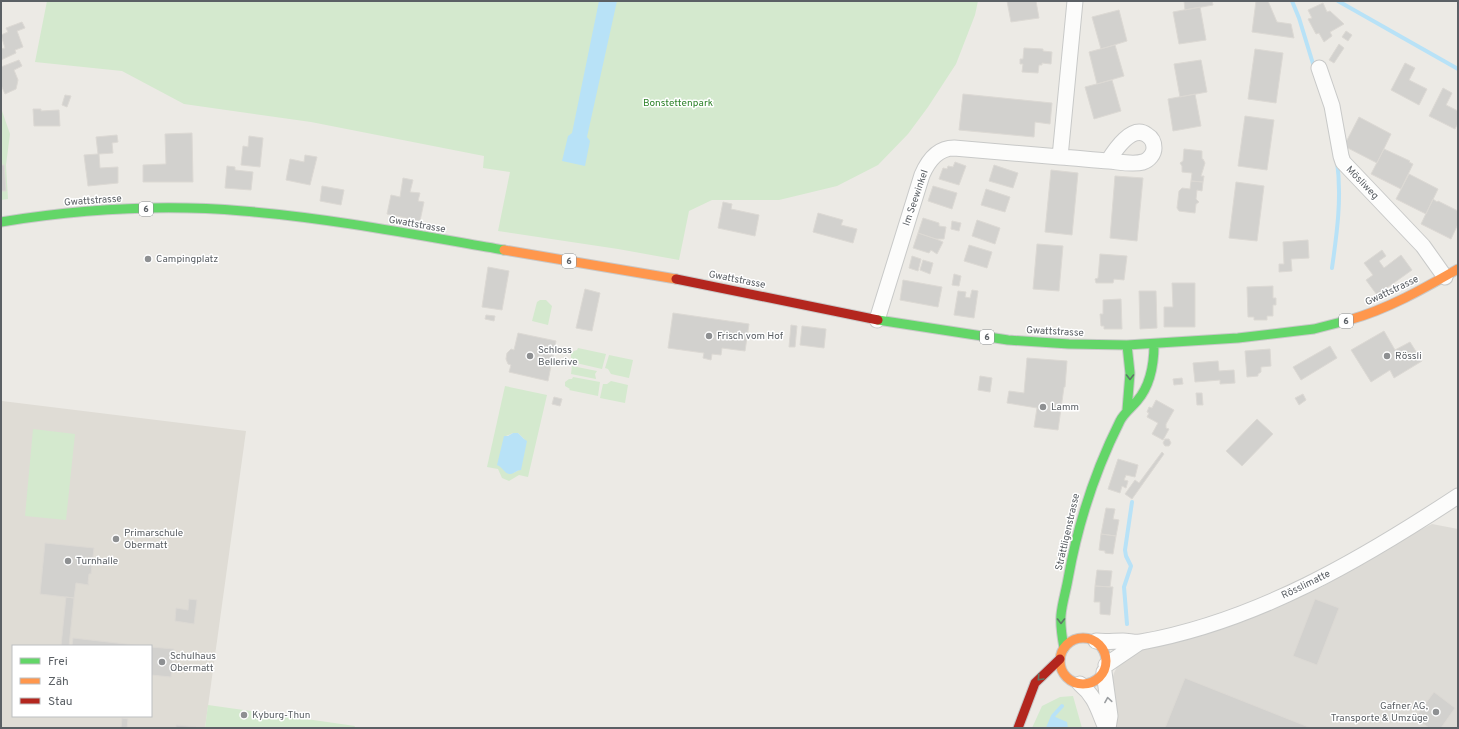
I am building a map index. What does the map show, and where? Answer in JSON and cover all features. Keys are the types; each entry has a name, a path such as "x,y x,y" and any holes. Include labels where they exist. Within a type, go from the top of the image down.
{"main road":[{"name":"Gwattstrasse","path":"1,222 74,213 138,209 186,209 274,213 321,219 688,281 877,320 1008,340 1076,345 1154,344 1238,338 1314,329 1385,308 1452,273"},
{"name":"Strättligenstrasse","path":"1064,648 1060,619 1061,610 1066,595 1076,540 1089,490 1096,470 1127,410 1138,400 1147,386 1152,366 1154,344"},
{"name":"Strättligenstrasse","path":"1127,345 1130,373 1127,410"},
{"name":"Strättligenstrasse","path":"1066,595 1070,612"},
{"path":"1077,628 1104,652 1105,668 1096,681 1086,684 1071,683 1063,673 1060,664 1060,659 1064,648 1073,640 1090,640"},
{"path":"1018,728 1035,683 1060,659"},
{"path":"1027,702 1042,692"}],"street":[{"path":"1060,157 1075,1"},
{"name":"Mösliweg","path":"1319,68 1332,106 1343,162 1423,246 1452,273"},
{"name":"Im Seewinkel","path":"877,320 922,175 936,154 946,149 954,148 1108,161"},
{"name":"Rösslimatte","path":"1090,640 1140,642 1186,631 1232,617 1314,582 1358,558 1458,496"},
{"name":"Rösslimatte","path":"1105,668 1140,642"},
{"path":"1105,668 1110,716 1107,728"},
{"path":"1071,683 1087,690 1096,702 1107,728"}],"shaded area":[{"name":"Primarschule Obermatt","path":"2,401 246,431 205,728 1,728"},
{"path":"1432,524 1458,529 1458,728 1114,728 1112,680 1114,673 1117,667 1143,648 1206,633 1322,587"}],"green space":[{"name":"Bonstettenpark","path":"47,1 978,1 975,15 956,64 928,107 908,134 878,165 837,186 779,200 712,200 689,211 679,260 618,249 498,231 510,172 483,168 484,156 311,122 184,104 122,71 35,62"},
{"path":"1,108 10,134 6,165 8,199 1,200"},
{"path":"540,300 546,300 552,306 548,325 532,321 537,302"},
{"path":"578,348 606,354 602,369 576,363 576,361 571,358 571,354"},
{"path":"609,355 633,360 629,378 611,374 608,369 605,368"},
{"path":"572,366 597,371 595,374 596,379 571,374"},
{"path":"573,377 600,382 598,396 569,390 570,389 565,386 565,382"},
{"path":"611,381 628,385 625,403 600,398 603,384 607,384"},
{"path":"505,386 547,395 528,477 519,475 509,481 502,478 498,469 487,467","holes":["513,433 518,433 525,440 519,470 513,473 498,465 506,436"]},
{"path":"33,429 75,434 66,520 25,516"},
{"path":"1073,696 1082,728 1032,728 1042,706 1060,697"},
{"name":"Kyburg-Thun","path":"208,705 355,726 354,728 205,728"}],"water":[{"path":"599,1 617,1 587,137 590,141 585,166 562,161 568,136 572,133"},
{"path":"513,433 518,433 527,441 521,470 509,474 497,465 504,436 508,436"},
{"path":"1053,716 1067,722 1068,728 1048,728"}],"building":[{"path":"1007,1 1036,1 1039,18 1011,22"},
{"path":"1184,1 1212,1 1213,5 1185,10"},
{"path":"1256,1 1268,1 1277,22 1291,24 1294,38 1252,32"},
{"path":"1323,3 1327,12 1330,11 1344,24 1330,32 1332,36 1324,42 1319,33 1316,34 1308,19 1312,18 1308,10"},
{"path":"1200,7 1206,40 1179,44 1173,12"},
{"path":"1119,10 1127,41 1101,49 1092,17"},
{"path":"22,22 25,28 17,31 23,47 15,50 16,53 1,60 1,49 5,48 1,35 8,32 6,28"},
{"path":"1346,31 1352,35 1348,41 1342,37"},
{"path":"1339,44 1344,48 1334,63 1329,60"},
{"path":"1115,45 1124,76 1097,84 1089,52"},
{"path":"1024,48 1043,49 1043,51 1052,52 1051,64 1042,63 1042,65 1039,65 1038,73 1022,72 1023,64 1020,64 1020,59 1023,59"},
{"path":"1255,49 1283,53 1276,103 1248,99"},
{"path":"19,60 22,66 14,70 18,80 16,89 5,94 1,85 1,67"},
{"path":"1201,60 1207,92 1180,97 1174,64"},
{"path":"1405,63 1415,68 1409,80 1427,89 1419,105 1391,90"},
{"path":"1112,80 1121,111 1094,119 1085,87"},
{"path":"1443,88 1452,93 1446,105 1458,111 1458,123 1455,129 1429,116"},
{"path":"963,94 1052,103 1050,124 1035,122 1034,137 959,130"},
{"path":"1195,94 1201,126 1173,131 1168,99"},
{"path":"65,95 71,96 67,107 62,105"},
{"path":"33,109 41,109 41,111 59,110 60,126 34,126"},
{"path":"1245,116 1274,120 1267,170 1238,166"},
{"path":"1359,117 1391,134 1377,163 1344,146"},
{"path":"192,133 193,182 143,182 143,165 166,164 165,134"},
{"path":"117,135 118,142 112,143 113,153 99,154 100,168 118,167 118,183 88,186 84,155 98,154 96,137"},
{"path":"249,136 263,138 260,167 241,165 243,146 248,147"},
{"path":"1184,149 1202,151 1202,159 1205,163 1201,176 1204,176 1203,182 1191,181 1192,173 1182,172 1182,166 1180,163 1183,161"},
{"path":"1384,149 1410,161 1409,162 1413,164 1401,189 1371,174"},
{"path":"305,155 317,157 310,185 286,180 290,159 304,162"},
{"path":"955,162 966,166 959,185 939,179 943,168 947,169 948,166 953,167"},
{"path":"1,165 4,165 6,191 1,191"},
{"path":"994,165 1018,173 1013,188 989,181"},
{"path":"227,166 235,167 235,170 253,172 251,190 225,188"},
{"path":"1051,170 1078,173 1072,235 1045,232"},
{"path":"1409,174 1438,189 1426,214 1396,199"},
{"path":"1115,176 1143,178 1137,241 1110,238"},
{"path":"403,178 413,180 410,192 420,193 418,201 424,202 420,221 387,214 391,195 400,197"},
{"path":"1191,181 1203,182 1202,191 1197,190 1196,199 1199,202 1196,204 1195,213 1179,211 1177,208 1179,191 1182,188 1190,189"},
{"path":"1236,182 1264,186 1257,241 1229,238"},
{"path":"322,186 344,190 341,205 320,201"},
{"path":"933,186 957,193 952,209 928,201"},
{"path":"986,189 1010,197 1005,212 981,205"},
{"path":"1433,199 1458,211 1458,224 1451,239 1421,224"},
{"path":"723,202 732,204 731,209 759,215 755,236 718,228"},
{"path":"818,213 843,220 841,225 857,229 853,243 813,232"},
{"path":"923,218 939,223 939,226 946,227 944,239 936,239 918,233"},
{"path":"977,220 1000,228 995,244 972,236"},
{"path":"952,221 961,223 959,231 951,229"},
{"path":"918,233 943,242 937,254 931,250 929,253 913,248"},
{"path":"1308,240 1309,258 1291,259 1292,271 1279,272 1279,264 1284,264 1283,242"},
{"path":"1037,244 1063,246 1059,291 1033,289"},
{"path":"969,245 992,252 987,268 964,261"},
{"path":"1382,250 1386,256 1379,261 1384,268 1401,255 1412,270 1377,295 1366,280 1373,275 1364,263"},
{"path":"1100,254 1127,256 1124,280 1114,279 1113,283 1096,283 1095,279 1098,278"},
{"path":"912,256 921,259 918,271 909,268"},
{"path":"923,260 933,263 930,274 920,270"},
{"path":"488,267 509,271 502,310 482,307"},
{"path":"954,274 961,276 959,286 952,285"},
{"path":"903,280 942,287 938,307 900,300"},
{"path":"1172,283 1195,283 1195,327 1164,327 1164,307 1173,307"},
{"path":"1273,286 1273,298 1276,298 1276,305 1273,305 1273,316 1267,316 1267,320 1254,320 1254,317 1248,317 1247,287"},
{"path":"585,289 600,293 592,331 576,328"},
{"path":"972,290 978,291 974,318 954,315 958,291 966,292 965,297 970,298"},
{"path":"1139,291 1156,291 1157,328 1140,329"},
{"path":"1121,299 1122,329 1104,329 1104,326 1101,326 1100,314 1103,314 1103,300"},
{"name":"Frisch vom Hof","path":"673,313 749,324 745,351 722,348 721,355 712,354 711,360 703,358 704,353 668,348"},
{"path":"486,315 495,316 494,321 485,319"},
{"path":"791,325 797,326 795,347 789,347"},
{"path":"802,326 826,329 824,348 800,345"},
{"name":"Rössli","path":"1384,331 1395,350 1410,342 1422,361 1394,378 1390,370 1371,382 1351,350"},
{"name":"Schloss Bellerive","path":"518,333 556,341 548,381 509,372 511,365 508,364 506,359 507,353 511,349 514,350"},
{"path":"1330,346 1337,358 1301,380 1293,367"},
{"path":"1270,349 1271,366 1261,367 1261,372 1258,376 1247,377 1245,351"},
{"path":"1027,358 1067,361 1065,387 1058,430 1034,427 1037,408 1007,403 1009,391 1024,393"},
{"path":"1218,361 1219,371 1234,370 1235,383 1220,384 1220,380 1195,382 1193,363"},
{"path":"980,376 992,378 990,392 978,390"},
{"path":"1182,378 1183,384 1174,385 1173,379"},
{"path":"1196,393 1202,393 1203,405 1197,405"},
{"path":"1303,394 1306,400 1299,405 1295,398"},
{"path":"554,397 562,399 560,406 552,404"},
{"path":"1156,400 1174,410 1166,424 1166,428 1169,429 1163,440 1152,434 1158,423 1147,417 1149,407 1152,408"},
{"path":"1257,419 1273,434 1242,466 1226,451"},
{"path":"1165,439 1169,439 1171,443 1169,446 1165,446 1163,443"},
{"path":"1162,452 1164,454 1132,499 1125,494 1135,480 1139,483"},
{"path":"1118,459 1138,465 1135,477 1126,475 1124,480 1128,481 1126,488 1122,486 1120,493 1108,489"},
{"path":"1106,508 1115,509 1113,519 1119,520 1116,536 1101,534"},
{"path":"1101,534 1116,536 1113,554 1105,553 1105,551 1099,550"},
{"name":"Turnhalle","path":"45,543 94,548 91,574 89,574 89,585 76,583 74,598 40,594"},
{"path":"1097,570 1112,571 1110,587 1095,586"},
{"path":"1095,586 1113,587 1110,615 1100,614 1100,602 1094,602"},
{"path":"66,597 74,598 69,645 61,645"},
{"path":"189,599 197,600 194,624 175,621 176,608 188,610"},
{"path":"1315,599 1339,608 1317,665 1293,656"},
{"name":"Schulhaus Obermatt","path":"73,638 134,645 72,645"},
{"name":"Schulhaus Obermatt","path":"152,647 174,649 171,677 152,675"},
{"path":"1185,678 1311,728 1165,728"},
{"path":"1434,692 1455,708 1441,728 1429,728 1415,718"},
{"path":"122,718 128,719 127,728 121,728"},
{"path":"176,725 196,727 196,728 176,728"}],"waterway":[{"path":"1292,1 1299,18 1314,67"},
{"path":"1338,1 1458,69"},
{"path":"1332,268 1339,201 1337,161"},
{"path":"1127,624 1124,587 1131,566 1125,550 1132,502"},
{"path":"1048,728 1053,716 1062,706"}],"traffic: fast":[{"path":"1,222 61,214 122,209 213,209 276,214 341,222 504,250"},
{"path":"878,320 1008,340 1069,344 1127,345 1238,338 1314,329 1349,320"},
{"path":"1064,648 1061,627 1062,610 1072,558 1082,518 1102,460 1120,421 1142,395 1149,381 1154,344"},
{"path":"1127,345 1130,373 1127,410"}],"traffic: slow":[{"path":"504,250 676,279"},
{"path":"1349,320 1391,304 1458,269"},
{"path":"1078,638 1088,638 1096,642 1102,648 1106,656 1106,661 1106,666 1102,674 1096,680 1088,684 1078,684 1070,680 1064,674 1060,666 1060,656 1064,648 1070,642 1078,638"}],"traffic: jam":[{"path":"676,279 878,320"},
{"path":"1018,728 1035,683 1060,659"}],"place":[{"name":"Campingplatz","path":"148,259"},
{"name":"Frisch vom Hof","path":"709,336"},
{"name":"Schloss Bellerive","path":"530,356"},
{"name":"Rössli","path":"1387,356"},
{"name":"Lamm","path":"1043,407"},
{"name":"Primarschule Obermatt","path":"116,539"},
{"name":"Turnhalle","path":"68,561"},
{"name":"Schulhaus Obermatt","path":"162,662"},
{"name":"Gafner AG, Transporte & Umzüge","path":"1436,712"},
{"name":"Kyburg-Thun","path":"244,715"}]}
